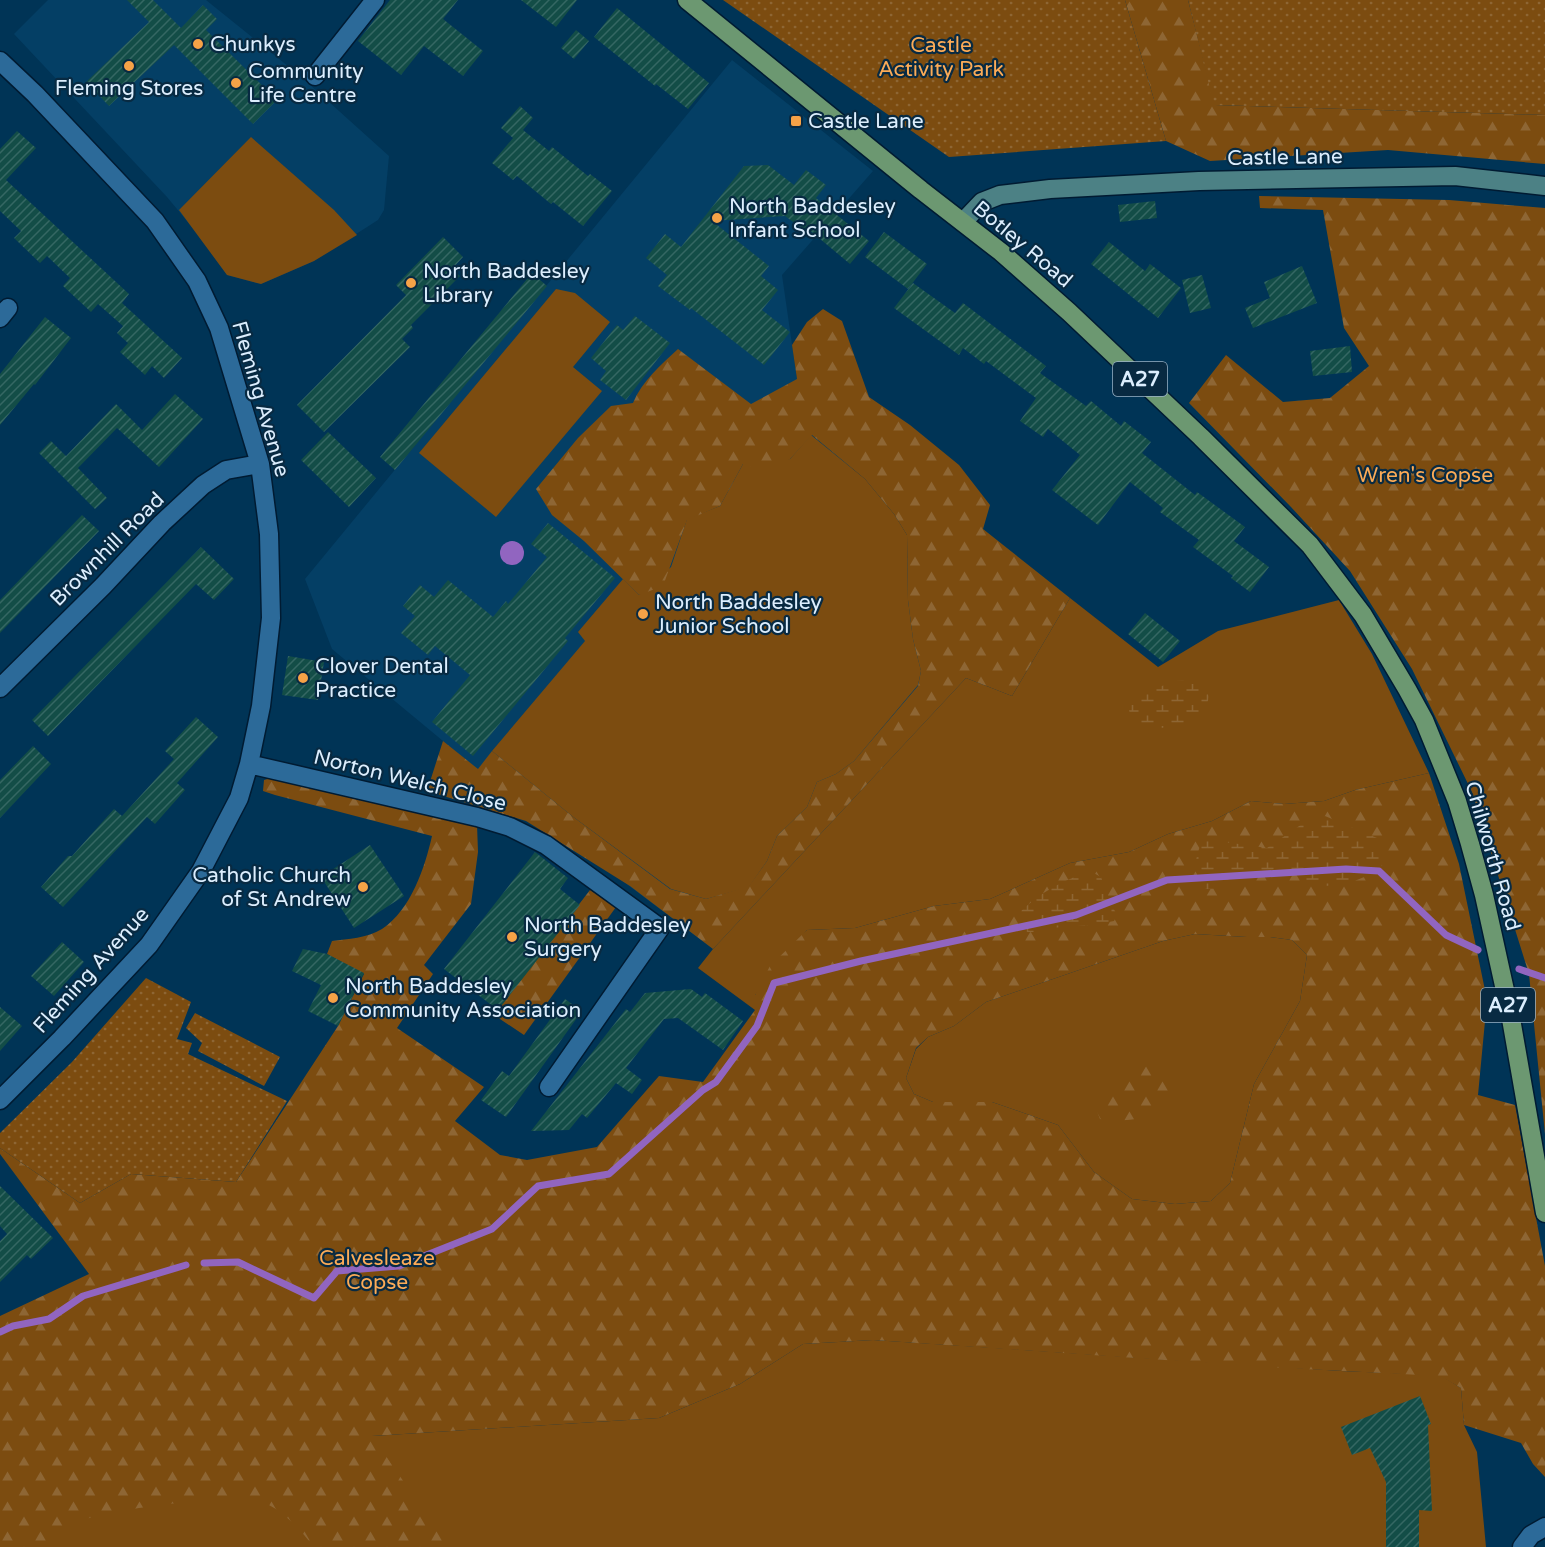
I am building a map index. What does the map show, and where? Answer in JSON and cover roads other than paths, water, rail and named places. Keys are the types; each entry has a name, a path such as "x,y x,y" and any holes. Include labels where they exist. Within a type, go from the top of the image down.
{"main road":[{"name":"Botley Road","path":"687,0 963,222 1069,312 1201,437 1310,545"},
{"name":"Chilworth Road","path":"1310,545 1363,615 1407,689 1424,720 1456,801 1484,895 1508,1002 1545,1213"}],"street":[{"path":"315,76 375,0"},
{"name":"Fleming Avenue","path":"0,61 36,94 155,221 197,281 219,328 260,464 269,534 271,618 261,706 249,764 239,798 201,871 149,945 0,1100"},
{"name":"Castle Lane","path":"963,222 982,202 1000,195 1050,189 1198,181 1455,176 1545,186"},
{"name":"Brownhill Road","path":"0,688 98,591 162,523 203,485 226,470 260,464"},
{"name":"Norton Welch Close","path":"249,764 477,817 510,827 546,845 660,928 549,1087"},
{"path":"1522,1547 1531,1535 1545,1527"}],"waterway":[{"path":"204,1263 238,1262 314,1298 337,1271 399,1266 492,1229 538,1186 609,1174 703,1090 716,1082 757,1026 774,983 861,961 1076,915 1167,880 1346,869 1379,871 1446,935 1478,950"},
{"path":"1519,969 1545,978"},
{"path":"0,1332 13,1326 49,1319 83,1296 186,1265"}],"place":[{"name":"Chunkys","path":"198,44"},
{"name":"Fleming Stores","path":"129,66"},
{"name":"Community Life Centre","path":"236,83"},
{"name":"Castle Lane","path":"796,121"},
{"name":"North Baddesley Infant School","path":"717,218"},
{"name":"North Baddesley Library","path":"411,283"},
{"name":"North Baddesley Junior School","path":"643,614"},
{"name":"Clover Dental Practice","path":"303,678"},
{"name":"Catholic Church of St Andrew","path":"363,887"},
{"name":"North Baddesley Surgery","path":"512,937"},
{"name":"North Baddesley Community Association","path":"333,998"}],"park label":[{"name":"Castle Activity Park","path":"941,57"},
{"name":"Wren's Copse","path":"1425,475"},
{"name":"Calvesleaze Copse","path":"377,1270"}]}
